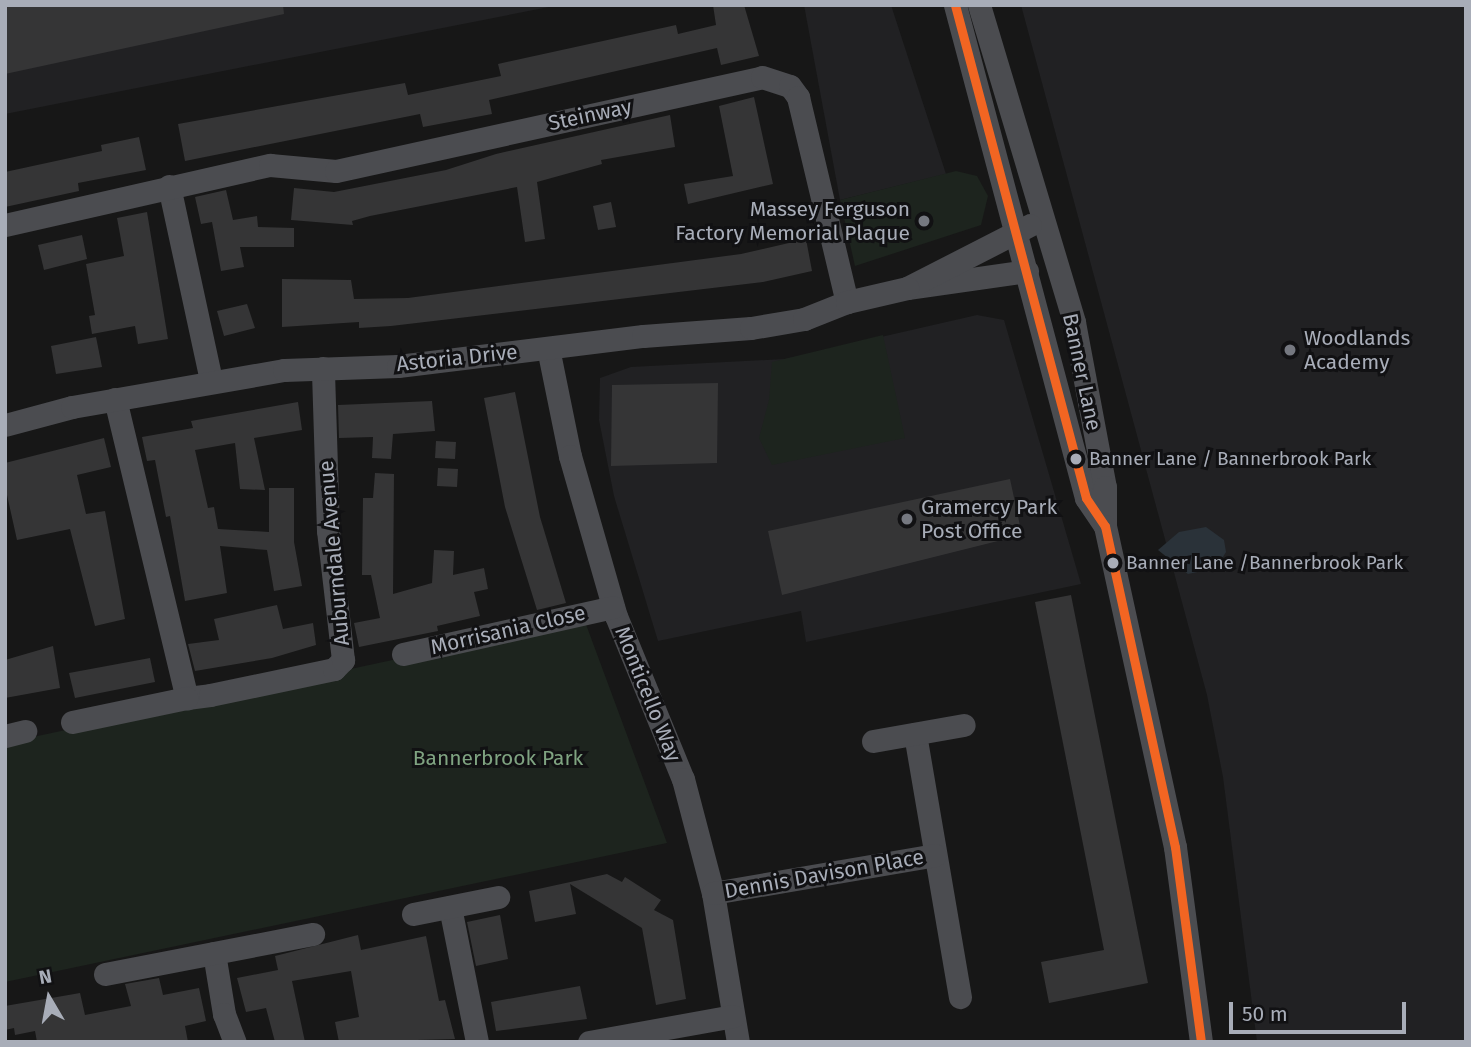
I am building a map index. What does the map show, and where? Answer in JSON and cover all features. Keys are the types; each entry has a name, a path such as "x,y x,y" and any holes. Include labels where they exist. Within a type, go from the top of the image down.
{"street":[{"name":"Banner Lane","path":"956,5 1029,226 1074,322 1105,487 1105,526 1175,847 1201,1042"},
{"name":"Banner Lane","path":"979,5 1016,130 1029,226 1027,271 1086,498 1105,526"},
{"name":"Steinway","path":"5,225 270,165 336,171 762,77 790,86 798,97 846,302"},
{"path":"169,186 211,380"},
{"name":"Astoria Drive","path":"907,288 1029,226"},
{"name":"Astoria Drive","path":"5,425 115,398 211,380 323,368 398,366 751,328 804,319 846,302 907,288 1027,271"},
{"name":"Monticello Way","path":"548,348 569,456 613,607 683,779 713,893 738,1042"},
{"name":"Auburndale Avenue","path":"72,722 334,669 343,660 328,531 323,368"},
{"path":"115,398 187,698"},
{"name":"Morrisania Close","path":"403,654 613,607"},
{"path":"873,741 964,725"},
{"name":"Dennis Davison Place","path":"915,734 960,998"},
{"name":"Dennis Davison Place","path":"713,893 935,855"},
{"path":"413,914 498,897"},
{"path":"450,907 477,1042"},
{"path":"105,974 313,934"},
{"path":"214,954 224,1014 235,1042"},
{"path":"589,1042 733,1016"}],"shaded area":[{"path":"5,5 559,5 5,114"},
{"path":"804,5 891,5 946,174 840,200"},
{"name":"Woodlands Academy","path":"1021,5 1466,5 1466,1042 1257,1042 1223,777 1207,695"},
{"path":"977,315 1004,320 1081,584 806,642 801,611 658,641 614,496 599,420 600,378 631,367 785,359"},
{"path":"1206,527 1224,540 1226,552 1216,568 1188,574 1158,550 1179,532"}],"green space":[{"path":"956,171 977,176 988,196 981,225 855,266 840,200"},
{"path":"883,335 905,438 772,465 759,438 769,400 772,362"},
{"name":"Bannerbrook Park","path":"584,619 667,843 5,982 5,743"}],"building":[{"path":"5,5 283,5 284,14 5,74"},
{"path":"713,5 744,5 759,56 721,65 717,48 489,100 492,114 423,127 420,114 185,161 178,124 405,83 408,95 501,76 498,64 676,25 678,34 716,25"},
{"path":"754,97 773,184 688,204 684,184 733,176 719,106"},
{"path":"670,115 675,147 601,160 602,164 537,182 545,239 525,242 517,187 370,216 352,221 353,225 291,220 294,188 334,192 446,170 496,154"},
{"path":"139,137 146,170 78,183 79,191 5,207 5,172 102,151 101,145"},
{"path":"226,190 233,220 257,216 258,227 294,228 294,247 240,247 244,267 221,271 212,222 201,224 195,197"},
{"path":"611,202 616,227 598,230 593,206"},
{"path":"147,212 168,339 138,344 135,326 92,334 89,316 95,315 86,264 124,256 117,218"},
{"path":"82,235 87,259 44,270 38,245"},
{"path":"806,239 812,271 763,282 391,326 359,328 359,322 282,327 282,279 351,280 354,299 408,298 741,254"},
{"path":"247,304 255,328 224,336 217,311"},
{"path":"96,337 102,367 56,374 51,346"},
{"path":"718,383 717,463 611,466 612,385"},
{"path":"515,392 540,517 566,603 537,610 505,507 484,398"},
{"path":"432,401 435,431 393,434 391,459 372,458 373,437 339,438 338,405"},
{"path":"298,402 302,430 254,438 265,490 240,489 235,443 195,450 208,508 214,507 218,529 269,532 269,488 294,488 294,542 302,586 274,591 267,550 220,546 227,593 185,601 170,516 166,517 155,460 147,461 142,437 193,428 191,421"},
{"path":"104,438 111,467 77,475 86,514 105,511 125,619 95,626 70,529 17,540 5,486 5,463"},
{"path":"436,441 456,442 455,459 435,458"},
{"path":"438,468 458,469 457,487 437,486"},
{"path":"375,473 394,474 393,594 432,583 434,550 454,551 453,575 484,568 488,589 474,592 480,616 437,626 438,631 359,647 354,623 380,618 371,575 362,575 363,498 373,498"},
{"path":"1010,479 1022,535 782,595 768,531"},
{"path":"1071,595 1148,983 1049,1003 1041,962 1104,950 1035,602"},
{"path":"277,605 283,629 313,623 316,645 272,658 195,671 188,644 219,640 214,619"},
{"path":"53,646 60,688 5,698 5,660"},
{"path":"150,658 155,682 75,698 69,673"},
{"path":"607,874 622,882 625,877 661,900 654,910 673,920 686,999 656,1005 642,928 570,884 576,914 535,922 529,891"},
{"path":"500,915 508,959 476,966 467,922"},
{"path":"358,935 361,950 426,936 439,1001 445,1000 455,1039 339,1042 335,1022 359,1017 351,971 292,981 305,1042 275,1042 266,1008 246,1012 237,978 278,970 275,956"},
{"path":"159,978 163,995 199,988 206,1021 185,1026 188,1042 37,1042 35,1031 15,1035 14,1028 5,1030 5,1006 80,993 85,1015 131,1006 125,984"},
{"path":"580,986 587,1019 496,1031 491,1002"}],"transit line":[{"path":"955,5 1086,498 1105,526 1175,847 1201,1042"}],"place":[{"name":"Massey Ferguson Factory Memorial Plaque","path":"924,221"},
{"name":"Woodlands Academy","path":"1290,350"},
{"name":"Banner Lane / Bannerbrook Park","path":"1076,459"},
{"name":"Gramercy Park Post Office","path":"907,519"},
{"name":"Banner Lane /Bannerbrook Park","path":"1113,563"}]}
